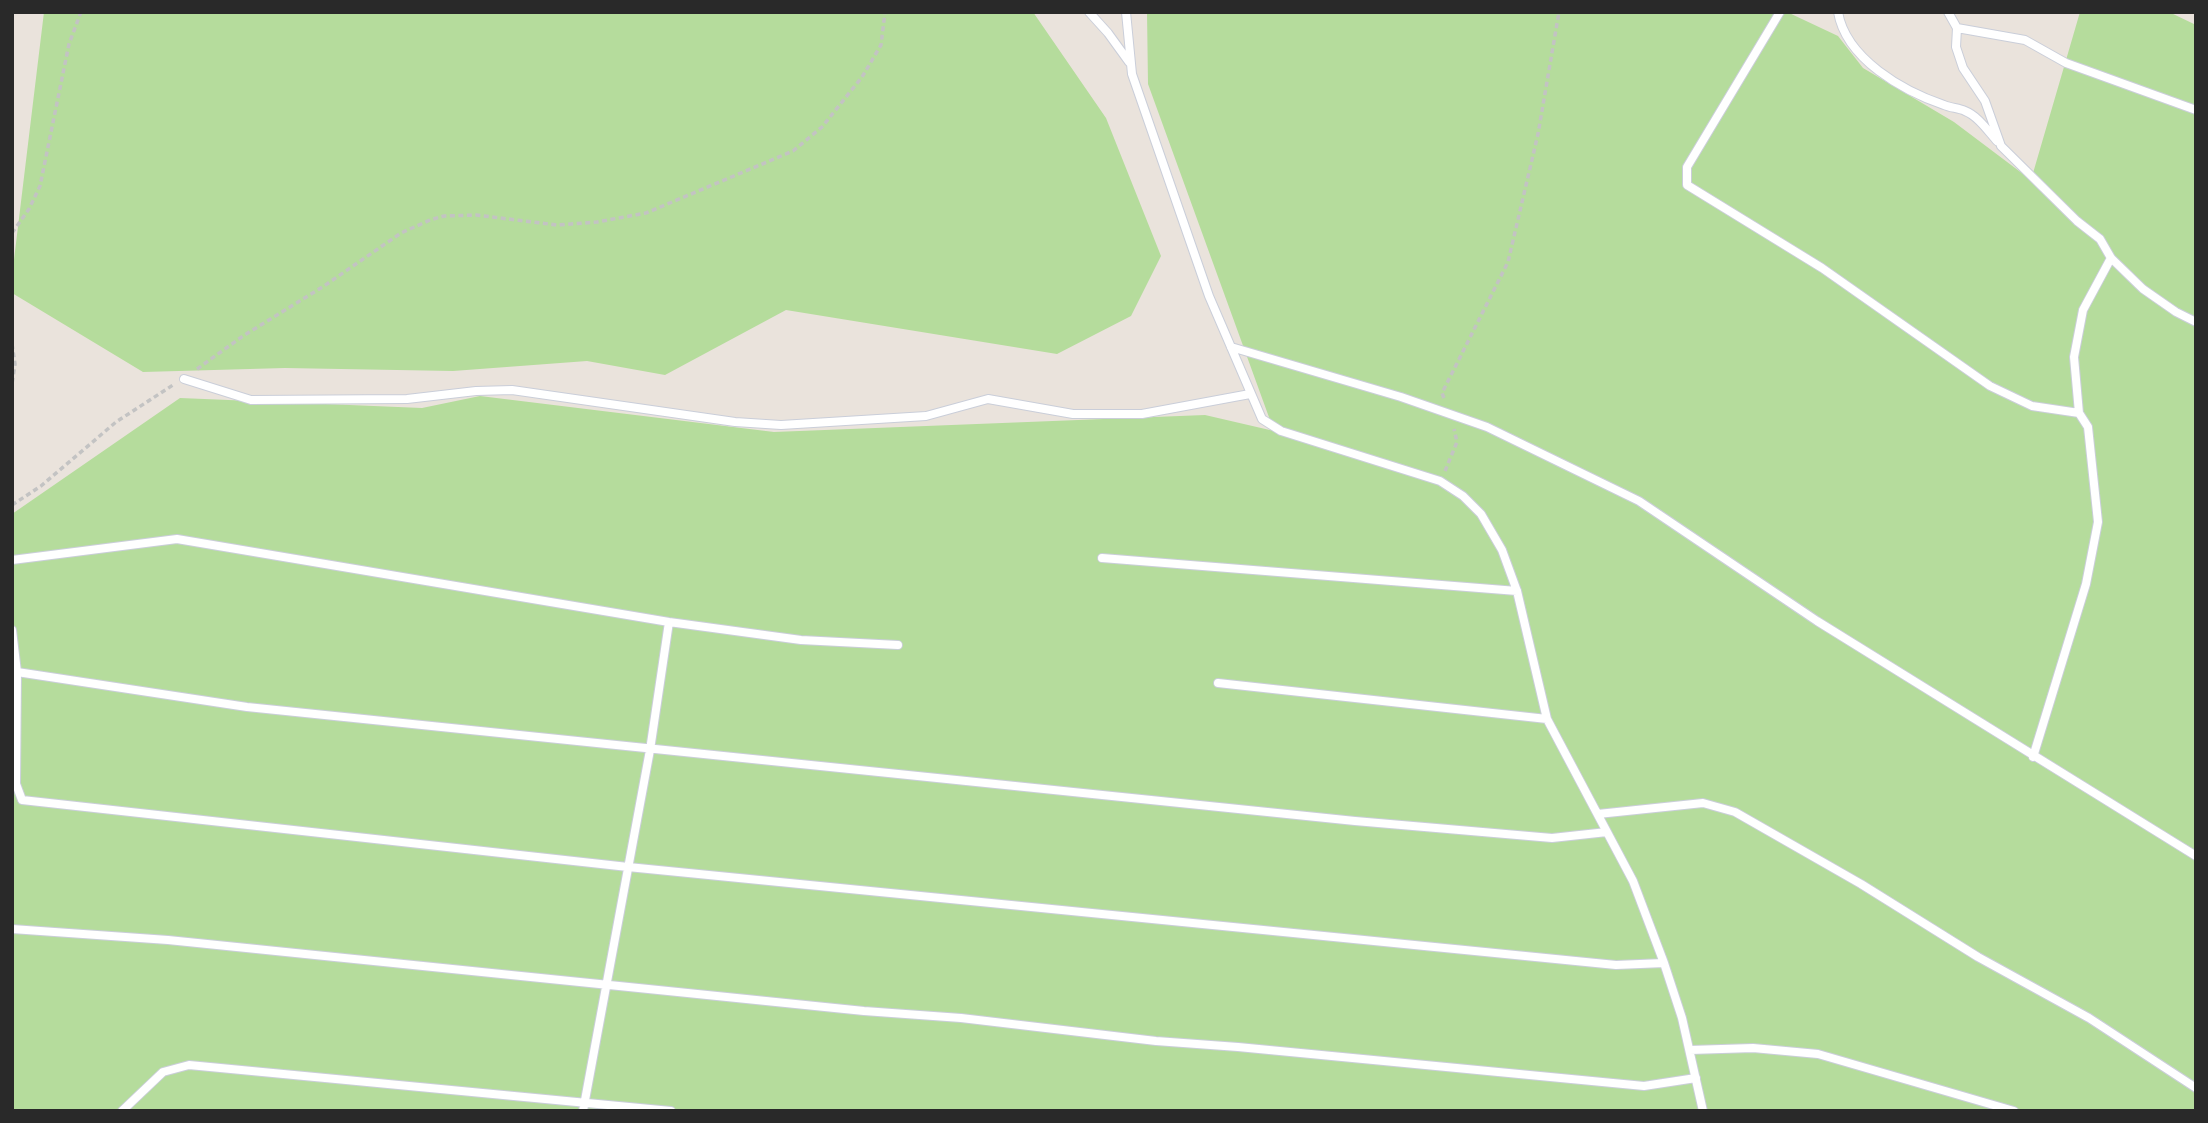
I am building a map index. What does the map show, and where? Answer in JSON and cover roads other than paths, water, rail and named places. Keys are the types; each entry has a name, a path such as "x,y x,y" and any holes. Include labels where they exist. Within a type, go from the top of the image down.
{"lane":[{"path":"1088,12 1108,33 1130,64"},
{"path":"1126,12 1130,64 1209,296 1262,419 1281,431 1440,481 1463,496 1481,514 1502,550 1517,591 1547,719 1633,881 1664,962 1690,1050 1703,1111"},
{"path":"1780,12 1687,167 1687,185 1822,268 1990,386 2032,406 2079,413"},
{"path":"1838,12 1840,25 1865,61 1918,95 1967,111 2077,221 2100,239 2111,258 2143,289 2196,323"},
{"path":"1948,12 1957,28 1956,47 1963,68 1985,101 2001,146"},
{"path":"1957,28 2025,40 2066,63 2196,110"},
{"path":"2033,757 2086,584 2098,522 2088,427 2079,413 2074,357 2083,310 2111,258"},
{"path":"1231,347 1401,397 1487,427 1639,501 1816,621 2196,856"},
{"path":"184,379 251,400 407,398 512,390 735,422 781,425 926,416 988,399 1073,414 1142,414 1250,394"},
{"path":"12,560 177,539 669,622 801,640 898,645"},
{"path":"1102,558 1517,591"},
{"path":"584,1107 650,750 669,622"},
{"path":"12,630 16,672 16,784 22,800 628,867 1616,965 1664,962"},
{"path":"16,672 247,707 650,750 1552,838 1607,832"},
{"path":"1217,683 1547,719"},
{"path":"1598,814 1703,803 1735,812 1861,884 1978,957 2089,1018 2196,1088"},
{"path":"12,929 168,940 864,1011 961,1018 1156,1041 1644,1086 1696,1078"},
{"path":"1690,1050 1753,1048 1818,1054 2014,1111"},
{"path":"122,1111 163,1072 188,1065 584,1107 671,1111"}]}
